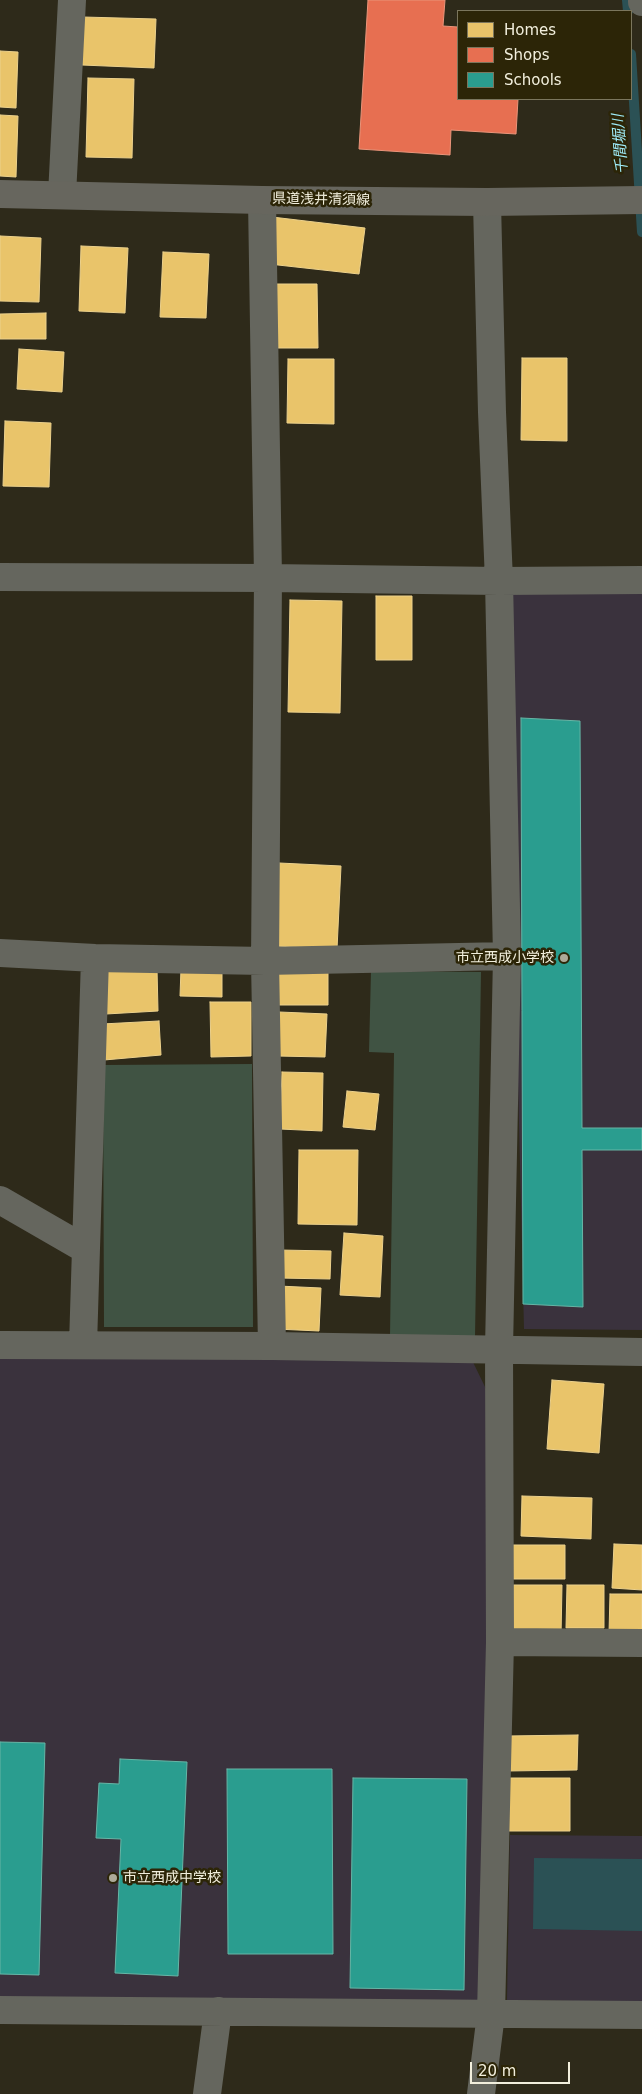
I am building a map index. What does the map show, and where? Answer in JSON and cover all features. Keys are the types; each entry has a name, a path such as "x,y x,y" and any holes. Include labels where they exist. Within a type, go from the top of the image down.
{"main road":[{"name":"県道浅井清須線","path":"0,194 262,200 487,202 630,200"}],"street":[{"path":"62,195 72,0"},
{"path":"262,200 268,578 265,961 272,1346"},
{"path":"481,2094 490,2014 500,1642 499,1349 507,956 499,581 492,412 487,202"},
{"path":"0,577 499,581 642,580"},
{"path":"0,953 95,958 265,961 507,956"},
{"path":"83,1345 95,958"},
{"path":"0,1200 86,1249"},
{"path":"0,1345 272,1346 642,1352"},
{"path":"500,1642 642,1643"},
{"path":"0,2010 642,2015"},
{"path":"207,2094 218,2011"}],"shaded area":[{"path":"642,587 642,1330 524,1329 506,589"},
{"path":"0,1356 471,1358 487,1391 490,1993 479,2006 0,2000"},
{"path":"510,1835 642,1836 642,2002 507,2000"}],"green space":[{"path":"371,971 481,972 475,1337 390,1336 394,1053 369,1052"},
{"path":"252,1064 253,1327 104,1327 103,1065"}],"water":[{"path":"534,1858 642,1859 642,1931 533,1929"}],"building: Homes":[{"path":"83,17 156,19 154,68 82,65"},
{"path":"0,51 18,52 16,108 0,107"},
{"path":"88,78 134,79 132,158 86,157"},
{"path":"0,115 18,116 16,177 0,176"},
{"path":"272,217 365,228 359,274 269,264"},
{"path":"0,236 41,238 39,302 0,301"},
{"path":"81,246 128,248 125,313 79,311"},
{"path":"163,252 209,254 206,318 160,317"},
{"path":"271,284 317,284 318,348 271,348"},
{"path":"46,313 46,339 0,339 0,314"},
{"path":"19,349 64,352 62,392 17,389"},
{"path":"522,358 567,358 567,441 521,440"},
{"path":"288,359 334,359 334,424 287,423"},
{"path":"5,421 51,423 49,487 3,486"},
{"path":"376,596 412,596 412,660 376,660"},
{"path":"290,600 342,601 340,713 288,712"},
{"path":"279,863 341,866 337,949 275,946"},
{"path":"157,969 158,1011 106,1014 104,971"},
{"path":"181,969 222,970 222,997 180,996"},
{"path":"277,969 328,970 328,1005 277,1005"},
{"path":"210,1002 251,1002 251,1056 211,1057"},
{"path":"279,1012 327,1014 325,1057 277,1056"},
{"path":"159,1021 161,1055 104,1060 102,1024"},
{"path":"282,1072 323,1073 322,1131 280,1129"},
{"path":"347,1091 379,1094 375,1130 343,1127"},
{"path":"299,1150 358,1150 357,1225 298,1224"},
{"path":"344,1233 383,1236 380,1297 340,1295"},
{"path":"279,1250 331,1251 330,1279 279,1278"},
{"path":"278,1286 321,1288 319,1331 276,1329"},
{"path":"552,1380 604,1384 599,1453 547,1449"},
{"path":"522,1496 592,1498 591,1539 521,1536"},
{"path":"614,1544 642,1545 642,1590 612,1588"},
{"path":"512,1545 565,1545 565,1579 511,1579"},
{"path":"507,1585 562,1585 561,1636 506,1636"},
{"path":"567,1585 604,1585 604,1628 566,1628"},
{"path":"610,1594 642,1594 642,1633 609,1633"},
{"path":"578,1735 577,1770 507,1771 507,1736"},
{"path":"507,1778 570,1778 570,1831 507,1831"}],"building: Shops":[{"path":"368,0 445,0 443,26 457,27 457,100 518,100 516,134 451,130 450,155 359,149"}],"building: Schools":[{"path":"521,718 580,721 582,1128 642,1128 642,1150 582,1150 583,1307 523,1304"},
{"path":"0,1742 45,1743 39,1975 0,1974"},
{"path":"120,1759 187,1762 178,1976 115,1973 121,1839 96,1838 99,1783 119,1784"},
{"path":"227,1769 332,1769 333,1954 228,1954"},
{"path":"353,1778 467,1779 464,1990 350,1988"}],"waterway":[{"name":"千間堀川","path":"627,0 628,10"},
{"name":"千間堀川","path":"632,70 642,232"}],"place":[{"name":"市立西成小学校","path":"564,958"},
{"name":"市立西成中学校","path":"113,1878"}]}
